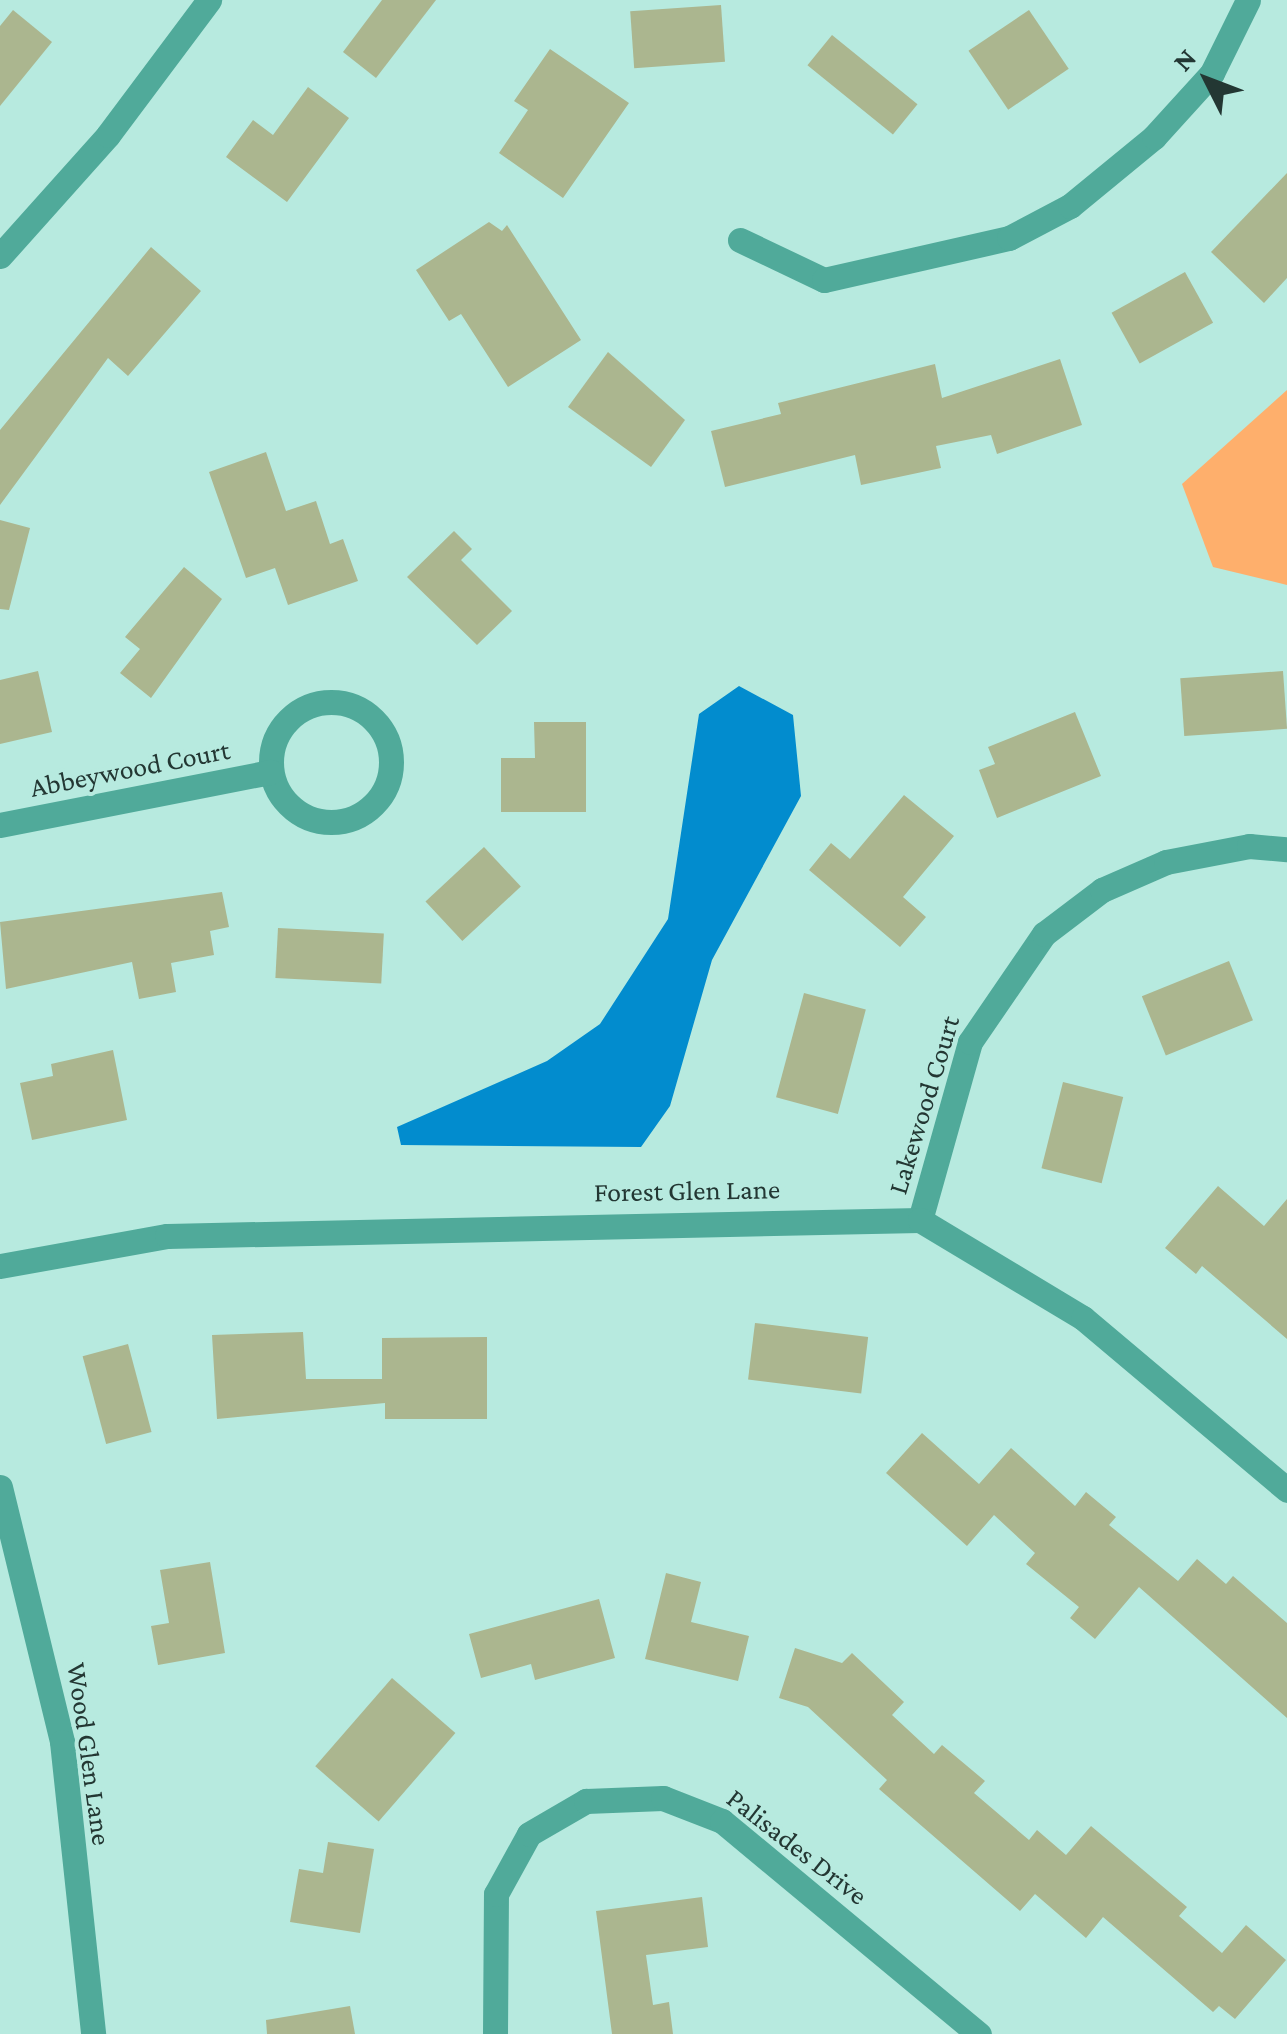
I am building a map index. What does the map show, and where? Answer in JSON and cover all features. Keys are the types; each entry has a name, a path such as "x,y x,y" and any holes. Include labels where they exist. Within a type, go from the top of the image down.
{"street":[{"path":"0,256 108,136 210,0"},
{"path":"740,240 824,280 1009,238 1070,206 1154,137 1212,74 1248,0"},
{"name":"Abbeywood Court","path":"351,704 376,722 390,749 385,788 341,821 289,806 271,772 279,732 310,705 351,704"},
{"name":"Abbeywood Court","path":"0,825 271,772"},
{"name":"Lakewood Court","path":"920,1220 970,1042 1044,934 1102,890 1166,862 1249,846 1287,849"},
{"path":"920,1220 1083,1318 1287,1490"},
{"name":"Forest Glen Lane","path":"0,1266 167,1236 920,1220"},
{"name":"Wood Glen Lane","path":"0,1486 62,1742 93,2034"},
{"name":"Palisades Drive","path":"495,2034 496,1894 529,1834 586,1800 663,1798 710,1815 979,2034"}],"shaded area":[{"path":"1287,390 1287,585 1213,567 1182,484"}],"water":[{"path":"739,686 793,715 801,796 712,960 670,1106 641,1147 401,1145 397,1127 547,1061 600,1024 668,919 699,714"}],"building":[{"path":"382,0 436,0 376,78 343,52"},
{"path":"721,5 725,62 634,68 630,11"},
{"path":"13,10 52,42 0,106 0,26"},
{"path":"1029,10 1069,69 1008,110 968,51"},
{"path":"832,35 917,104 893,135 807,65"},
{"path":"550,49 629,103 563,198 499,153 528,110 514,101"},
{"path":"308,87 349,118 287,202 226,157 253,120 273,135"},
{"path":"1287,173 1287,278 1264,303 1211,252"},
{"path":"489,222 502,231 507,225 581,340 508,387 461,314 449,321 416,270"},
{"path":"151,247 201,291 128,376 108,358 0,505 0,430"},
{"path":"1185,272 1213,323 1140,363 1112,313"},
{"path":"608,352 685,420 651,467 568,407"},
{"path":"1060,359 1082,425 997,454 991,435 936,446 941,468 861,485 855,455 725,487 711,431 781,414 778,403 935,364 942,398"},
{"path":"266,452 286,511 316,501 330,544 343,539 358,581 288,605 275,568 246,578 209,472"},
{"path":"0,520 30,528 9,610 0,609"},
{"path":"454,531 472,549 461,560 512,611 477,645 407,577"},
{"path":"184,567 222,599 151,698 120,673 140,649 125,637"},
{"path":"38,671 52,732 0,744 0,680"},
{"path":"1283,671 1287,729 1184,736 1180,678"},
{"path":"1075,712 1101,776 997,818 979,770 995,764 988,747"},
{"path":"534,722 586,722 586,812 501,812 501,758 535,758"},
{"path":"904,795 954,836 903,897 926,917 900,947 809,870 831,843 850,859"},
{"path":"484,847 521,886 462,941 425,902"},
{"path":"222,892 229,927 210,931 214,955 171,963 176,992 139,999 132,962 6,989 0,922"},
{"path":"278,928 384,934 381,983 275,978"},
{"path":"1229,961 1253,1020 1166,1056 1142,996"},
{"path":"804,993 866,1010 838,1114 776,1097"},
{"path":"113,1050 127,1120 32,1140 20,1083 53,1076 51,1064"},
{"path":"1063,1082 1123,1097 1102,1183 1041,1168"},
{"path":"1218,1186 1264,1226 1287,1199 1287,1339 1202,1266 1196,1274 1165,1248"},
{"path":"755,1323 868,1337 861,1393 748,1380"},
{"path":"303,1332 306,1379 382,1379 382,1338 487,1337 487,1419 385,1419 385,1403 217,1419 212,1335"},
{"path":"128,1344 152,1432 106,1444 83,1356"},
{"path":"922,1433 979,1484 1011,1448 1075,1506 1086,1492 1116,1517 1109,1525 1178,1581 1197,1559 1226,1584 1233,1576 1287,1623 1287,1718 1139,1587 1095,1639 1070,1618 1079,1607 1026,1564 1035,1553 994,1515 967,1546 886,1473"},
{"path":"210,1562 225,1653 158,1665 151,1626 169,1623 160,1570"},
{"path":"666,1573 701,1582 691,1622 749,1636 738,1681 645,1659"},
{"path":"599,1599 615,1658 535,1680 531,1664 481,1678 469,1634"},
{"path":"795,1648 842,1663 852,1653 904,1702 892,1715 934,1754 942,1745 985,1781 974,1793 1029,1840 1037,1830 1066,1855 1091,1826 1187,1907 1179,1916 1222,1953 1246,1925 1286,1960 1235,2019 1219,2006 1213,2012 1103,1917 1086,1938 1035,1894 1020,1911 879,1789 887,1780 808,1707 779,1698"},
{"path":"392,1678 455,1733 379,1821 315,1766"},
{"path":"328,1842 374,1849 360,1933 290,1922 299,1869 323,1873"},
{"path":"702,1897 708,1947 646,1955 653,2005 669,2002 673,2034 612,2034 596,1911"},
{"path":"350,2006 355,2034 267,2034 266,2020"}]}
